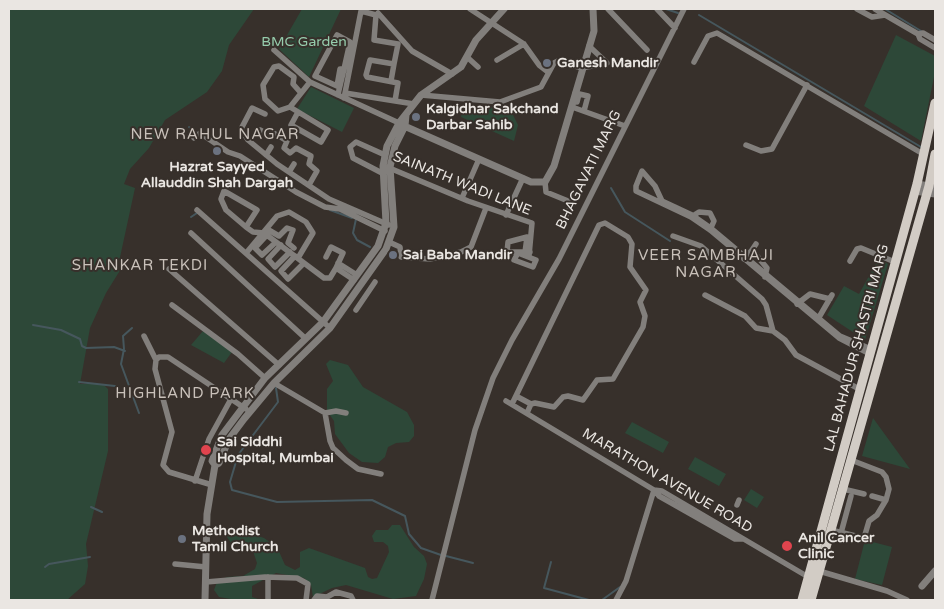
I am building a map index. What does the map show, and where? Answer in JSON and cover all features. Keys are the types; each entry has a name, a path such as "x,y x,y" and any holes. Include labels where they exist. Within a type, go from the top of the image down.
{"main road":[{"name":"LAL BAHADUR SHASTRI MARG","path":"811,600 812,580 870,351 916,188 935,102"},
{"name":"LAL BAHADUR SHASTRI MARG","path":"802,600 819,571 932,189 932,170 935,154"}],"street":[{"path":"470,9 524,44 539,65 548,72"},
{"path":"205,600 207,514 215,465 212,460 222,435 265,378 323,322 352,275 389,242 394,227 385,169 406,115 421,95 461,67 491,22 504,9"},
{"path":"566,215 573,203 546,192 545,182 554,166 574,104 582,68 594,31 594,9"},
{"path":"608,9 648,50"},
{"path":"657,9 675,28"},
{"name":"BHAGAVATI MARG","path":"432,600 475,430 493,378 512,340 559,259 684,9"},
{"path":"857,9 872,17 885,15"},
{"path":"875,9 918,34 920,39 935,48"},
{"path":"345,96 360,11 376,14 374,40 398,44 391,81"},
{"path":"378,13 412,51 452,74"},
{"path":"694,62 708,36 717,33 923,154"},
{"path":"918,34 923,33 935,40"},
{"path":"338,96 344,69 350,42 347,39 335,36 315,76 337,86 340,69 344,69"},
{"path":"342,60 347,39"},
{"path":"497,60 524,44"},
{"path":"421,95 500,102 541,87 548,72 554,63 558,61 582,68 607,63 590,46"},
{"path":"274,50 310,82 338,96 414,104"},
{"path":"467,57 478,67"},
{"path":"394,64 370,60 366,75 367,77 398,83 395,101"},
{"path":"301,93 293,84 294,77 280,66 274,66 263,85 265,99 278,111 290,107 310,82"},
{"path":"746,145 761,151 772,149 807,85"},
{"path":"577,93 589,98 584,111"},
{"path":"345,96 402,125 531,182 545,182"},
{"path":"574,104 584,111 625,126"},
{"path":"265,114 253,107 241,129 248,140 309,185 386,227"},
{"path":"290,107 328,130 321,142 291,125 298,112"},
{"path":"215,465 219,463 229,439 274,383 330,328 357,290 382,248 386,227 385,155 402,125"},
{"path":"260,130 269,135 272,132 287,141 284,148 290,152 296,148 311,156 309,164 317,171 309,185"},
{"path":"194,138 200,133 228,152 240,156 296,192 325,207 340,209 386,227 394,227"},
{"name":"SAINATH WADI LANE","path":"385,155 356,142 350,147 353,158 486,208 532,223 528,253"},
{"path":"266,155 271,147"},
{"path":"462,198 479,159"},
{"path":"289,172 294,164"},
{"path":"660,201 654,186 644,171 642,171 636,191 691,216 711,230 842,338 870,351"},
{"path":"506,215 524,178"},
{"path":"916,188 932,189"},
{"path":"246,227 257,210 224,191 221,200 226,210 246,227 253,232 266,232 280,236 287,228 293,230 288,244 296,255"},
{"path":"389,242 400,247 401,257 420,259 450,255 471,247 486,208"},
{"path":"197,210 247,252 330,328"},
{"path":"284,212 306,222 313,233 296,255 275,267 268,259 278,244 262,255 256,248 277,216 284,212"},
{"path":"691,216 699,212 710,213 714,221 711,230"},
{"path":"605,223 628,238 632,244 630,266 646,290 640,302 645,316 643,327 615,377 610,380 597,380 583,400 568,396 563,397 554,407 543,403 531,404 516,396 600,225 605,223"},
{"path":"247,252 266,232"},
{"path":"266,232 278,244 296,255 326,279 330,278 342,252 331,247 326,257"},
{"path":"191,233 305,338"},
{"path":"674,236 701,246 762,299 766,305 773,331"},
{"path":"744,258 756,244"},
{"path":"850,261 857,249 861,248 895,262"},
{"path":"752,250 767,268 766,277"},
{"path":"337,266 352,275"},
{"path":"170,269 279,365"},
{"path":"356,310 376,282"},
{"path":"357,290 366,296"},
{"path":"706,294 745,316 756,328 773,331 785,340 796,355 861,390"},
{"path":"798,303 810,294 831,297 818,319"},
{"path":"172,305 238,354 265,378 325,413 336,411 346,413"},
{"path":"144,336 156,360 155,369 172,432 163,465 169,472 212,485"},
{"path":"156,360 163,356 168,357 250,412"},
{"name":"MARATHON AVENUE ROAD","path":"516,396 509,402 654,491 659,496 735,539 742,539 812,580"},
{"path":"196,480 209,439 231,399"},
{"path":"527,413 531,404"},
{"path":"325,413 333,448 358,469 381,474"},
{"path":"831,530 864,538 869,521 877,515 886,500 889,489 886,477 882,472 851,460"},
{"path":"842,489 864,494"},
{"path":"616,600 626,581 654,491"},
{"path":"841,532 851,496"},
{"path":"872,496 886,500"},
{"path":"175,564 206,567"},
{"path":"819,571 887,591 907,600"},
{"path":"922,586 935,571"},
{"path":"206,582 268,577 304,580 309,587 306,600"},
{"path":"268,577 268,600"},
{"path":"314,600 316,596 327,597 336,592 351,596 353,600"}],"green space":[{"path":"9,9 254,9 229,45 222,71 207,92 165,120 149,148 130,169 124,184 135,188 119,262 124,264 106,293 90,328 80,384 103,384 108,389 108,451 86,544 88,566 85,584 67,600 9,600"},
{"name":"BMC Garden","path":"302,9 341,9 309,77 279,49"},
{"path":"896,35 935,56 935,72 921,141 864,106"},
{"path":"311,87 354,108 342,132 297,109"},
{"path":"463,104 490,107 508,105 518,125 514,141 461,117"},
{"path":"879,258 888,264 865,340 827,315 844,286 859,294"},
{"path":"203,331 232,352 224,363 191,345"},
{"path":"330,360 348,365 363,387 407,412 414,425 414,436 409,442 396,443 388,447 385,457 378,463 362,462 349,453 335,434 334,421 327,411 327,389 333,381 326,364"},
{"path":"873,418 910,469 862,456"},
{"path":"632,422 669,442 663,453 625,433"},
{"path":"695,457 726,474 719,486 688,469"},
{"path":"751,489 764,497 757,508 744,500"},
{"path":"392,525 400,525 414,547 424,556 427,564 424,579 416,596 393,599 346,585 332,588 313,597 311,585 304,578 276,573 252,586 252,597 261,600 237,600 219,597 214,590 217,582 227,577 243,576 255,569 257,563 253,551 242,544 231,543 227,537 230,533 241,530 264,538 277,547 285,565 295,570 300,567 300,552 309,548 365,568 368,577 372,579 377,578 389,552 388,546 383,542 374,542 372,536 376,530 388,530"},
{"path":"865,540 892,547 882,585 855,579"}],"waterway":[{"path":"666,9 678,13"},
{"path":"885,9 921,31"},
{"path":"699,15 921,147"},
{"path":"189,127 197,133"},
{"path":"611,188 625,212 670,241"},
{"path":"330,210 352,218"},
{"path":"191,217 197,213"},
{"path":"356,219 353,233 357,240 370,247"},
{"path":"33,325 61,330 80,339 82,346 86,348 114,347 125,351"},
{"path":"132,328 123,336 124,349 121,364 139,413"},
{"path":"79,382 115,386"},
{"path":"276,388 278,402 238,455 230,482 232,490 277,502 372,500 405,516 409,534 421,548 441,555"},
{"path":"91,507 102,512"},
{"path":"446,556 473,563"},
{"path":"45,567 49,564 90,557"},
{"path":"551,562 544,588 589,600"},
{"path":"602,600 620,587"}],"place":[{"name":"Ganesh Mandir","path":"547,63"},
{"name":"Kalgidhar Sakchand Darbar Sahib","path":"416,117"},
{"name":"Hazrat Sayyed Allauddin Shah Dargah","path":"217,151"},
{"name":"Sai Baba Mandir","path":"393,255"},
{"name":"Sai Siddhi Hospital, Mumbai","path":"206,450"},
{"name":"Methodist Tamil Church","path":"182,539"},
{"name":"Anil Cancer Clinic","path":"787,546"}],"district":[{"name":"NEW RAHUL NAGAR","path":"215,135"},
{"name":"VEER SAMBHAJI NAGAR","path":"706,264"},
{"name":"SHANKAR TEKDI","path":"140,266"},
{"name":"HIGHLAND PARK","path":"185,394"}]}
